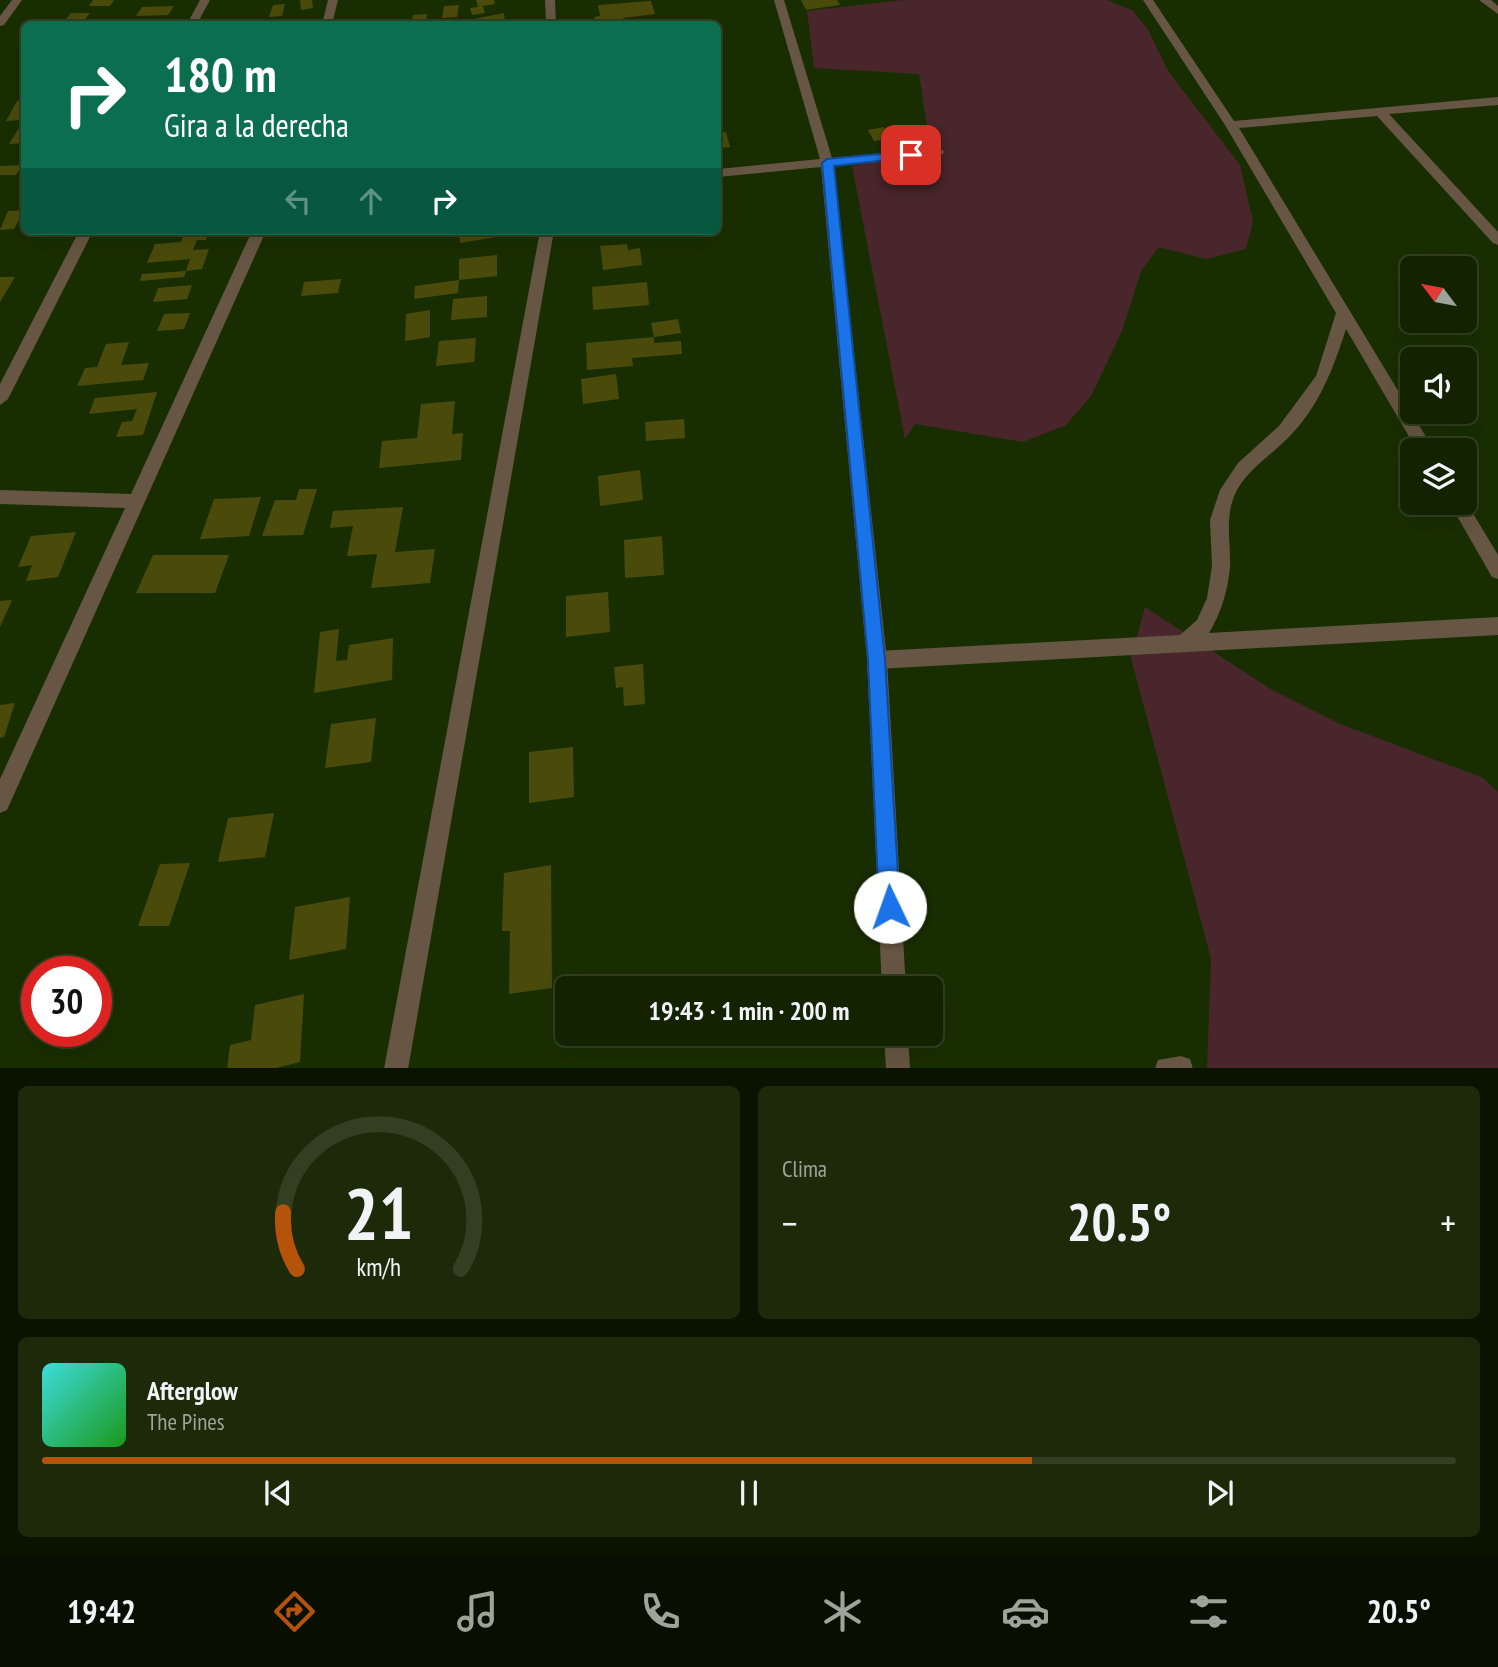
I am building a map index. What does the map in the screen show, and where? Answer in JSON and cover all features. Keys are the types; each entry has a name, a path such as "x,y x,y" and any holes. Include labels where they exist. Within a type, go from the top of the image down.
{"street":[{"path":"0,23 17,0"},
{"path":"194,21 205,0"},
{"path":"328,21 333,0"},
{"path":"550,0 551,21"},
{"path":"779,0 827,163 877,660 893,976"},
{"path":"1148,0 1231,125 1419,438"},
{"path":"1484,0 1498,11"},
{"path":"1231,125 1498,101"},
{"path":"1380,112 1498,240"},
{"path":"721,173 939,152"},
{"path":"0,398 84,235"},
{"path":"0,803 256,235"},
{"path":"396,1068 546,235"},
{"path":"1183,644 1204,626 1216,598 1220,566 1219,520 1228,490 1244,468 1285,431 1323,378 1344,312"},
{"path":"0,497 135,502"},
{"path":"1465,515 1498,571"},
{"path":"877,660 1498,626"},
{"path":"897,1046 898,1068"}],"shaded area":[{"path":"903,0 1107,0 1132,10 1148,29 1168,71 1240,165 1253,221 1246,249 1206,259 1159,247 1141,271 1122,331 1091,396 1066,425 1023,442 915,424 905,439 852,166 931,153 919,74 814,68 807,11"},
{"path":"1145,607 1269,688 1338,723 1483,778 1498,792 1498,1068 1207,1068 1211,959 1131,658"}],"building":[{"path":"93,0 114,0 110,6 89,6"},
{"path":"300,0 312,0 313,8 301,10"},
{"path":"476,0 494,0 495,4 483,6 485,13 472,15 470,8 478,7"},
{"path":"801,0 837,0 840,5 806,10"},
{"path":"651,1 655,14 623,18 624,21 595,21 594,17 600,16 598,5"},
{"path":"285,4 282,16 269,17 273,5"},
{"path":"459,5 457,17 442,18 444,6"},
{"path":"174,6 168,15 136,16 142,7"},
{"path":"71,13 90,13 83,21 64,21"},
{"path":"504,13 505,21 469,21"},
{"path":"427,14 426,21 412,21 413,15"},
{"path":"21,100 21,120 6,121 17,101"},
{"path":"884,127 891,139 874,141 868,130"},
{"path":"19,128 21,128 21,143 9,144"},
{"path":"726,132 730,147 721,148 721,133"},
{"path":"21,165 16,175 0,175 0,166"},
{"path":"21,210 21,216 14,229 0,230 8,211"},
{"path":"184,235 208,235 206,240 197,240 193,250 209,249 202,269 186,271 190,259 147,263 155,244 181,242"},
{"path":"459,235 503,235 503,236 460,243"},
{"path":"627,244 628,250 640,248 642,265 603,270 600,246"},
{"path":"497,255 497,276 459,280 459,259"},
{"path":"186,271 184,277 140,281 142,274"},
{"path":"0,277 15,277 0,302"},
{"path":"341,279 338,293 301,296 304,282"},
{"path":"459,280 458,293 414,299 415,286"},
{"path":"647,282 649,305 593,310 592,287"},
{"path":"192,285 187,299 153,302 158,288"},
{"path":"487,296 487,317 451,320 453,299"},
{"path":"430,310 430,337 405,341 406,314"},
{"path":"190,313 184,329 157,331 164,314"},
{"path":"678,319 681,333 654,337 651,323"},
{"path":"654,337 654,343 681,341 682,354 632,358 633,366 587,370 586,343"},
{"path":"476,338 474,362 436,366 439,341"},
{"path":"129,342 121,365 149,363 143,380 77,386 85,368 97,367 106,344"},
{"path":"616,374 619,399 583,404 581,379"},
{"path":"157,392 143,435 116,437 122,422 132,421 137,409 89,414 95,398"},
{"path":"455,401 452,434 463,433 461,460 379,468 382,441 417,438 421,404"},
{"path":"684,419 685,438 646,441 645,422"},
{"path":"640,470 643,500 600,506 598,476"},
{"path":"299,489 317,489 303,535 262,536 275,500 296,500"},
{"path":"261,497 249,536 200,539 214,499"},
{"path":"403,507 395,552 435,549 430,583 371,588 377,554 347,556 353,526 330,528 333,511"},
{"path":"76,532 58,577 26,581 32,565 18,567 31,536"},
{"path":"662,536 664,575 625,578 624,540"},
{"path":"153,555 229,555 215,593 136,593"},
{"path":"608,592 610,632 566,637 566,596"},
{"path":"12,600 0,627 0,601"},
{"path":"339,629 336,661 347,660 349,645 393,638 392,680 314,693 320,632"},
{"path":"643,664 645,704 624,706 623,687 616,688 614,667"},
{"path":"15,703 4,737 0,738 0,705"},
{"path":"376,718 371,762 325,768 331,724"},
{"path":"573,747 574,797 529,803 529,752"},
{"path":"274,813 265,857 218,862 228,818"},
{"path":"190,863 169,926 138,926 160,864"},
{"path":"551,865 552,988 509,994 510,931 502,931 504,873"},
{"path":"350,897 346,949 289,960 295,907"},
{"path":"304,994 300,1062 276,1068 227,1068 230,1045 251,1040 255,1005"}],"route":[{"path":"890,907 877,660 827,163 911,155"}]}
